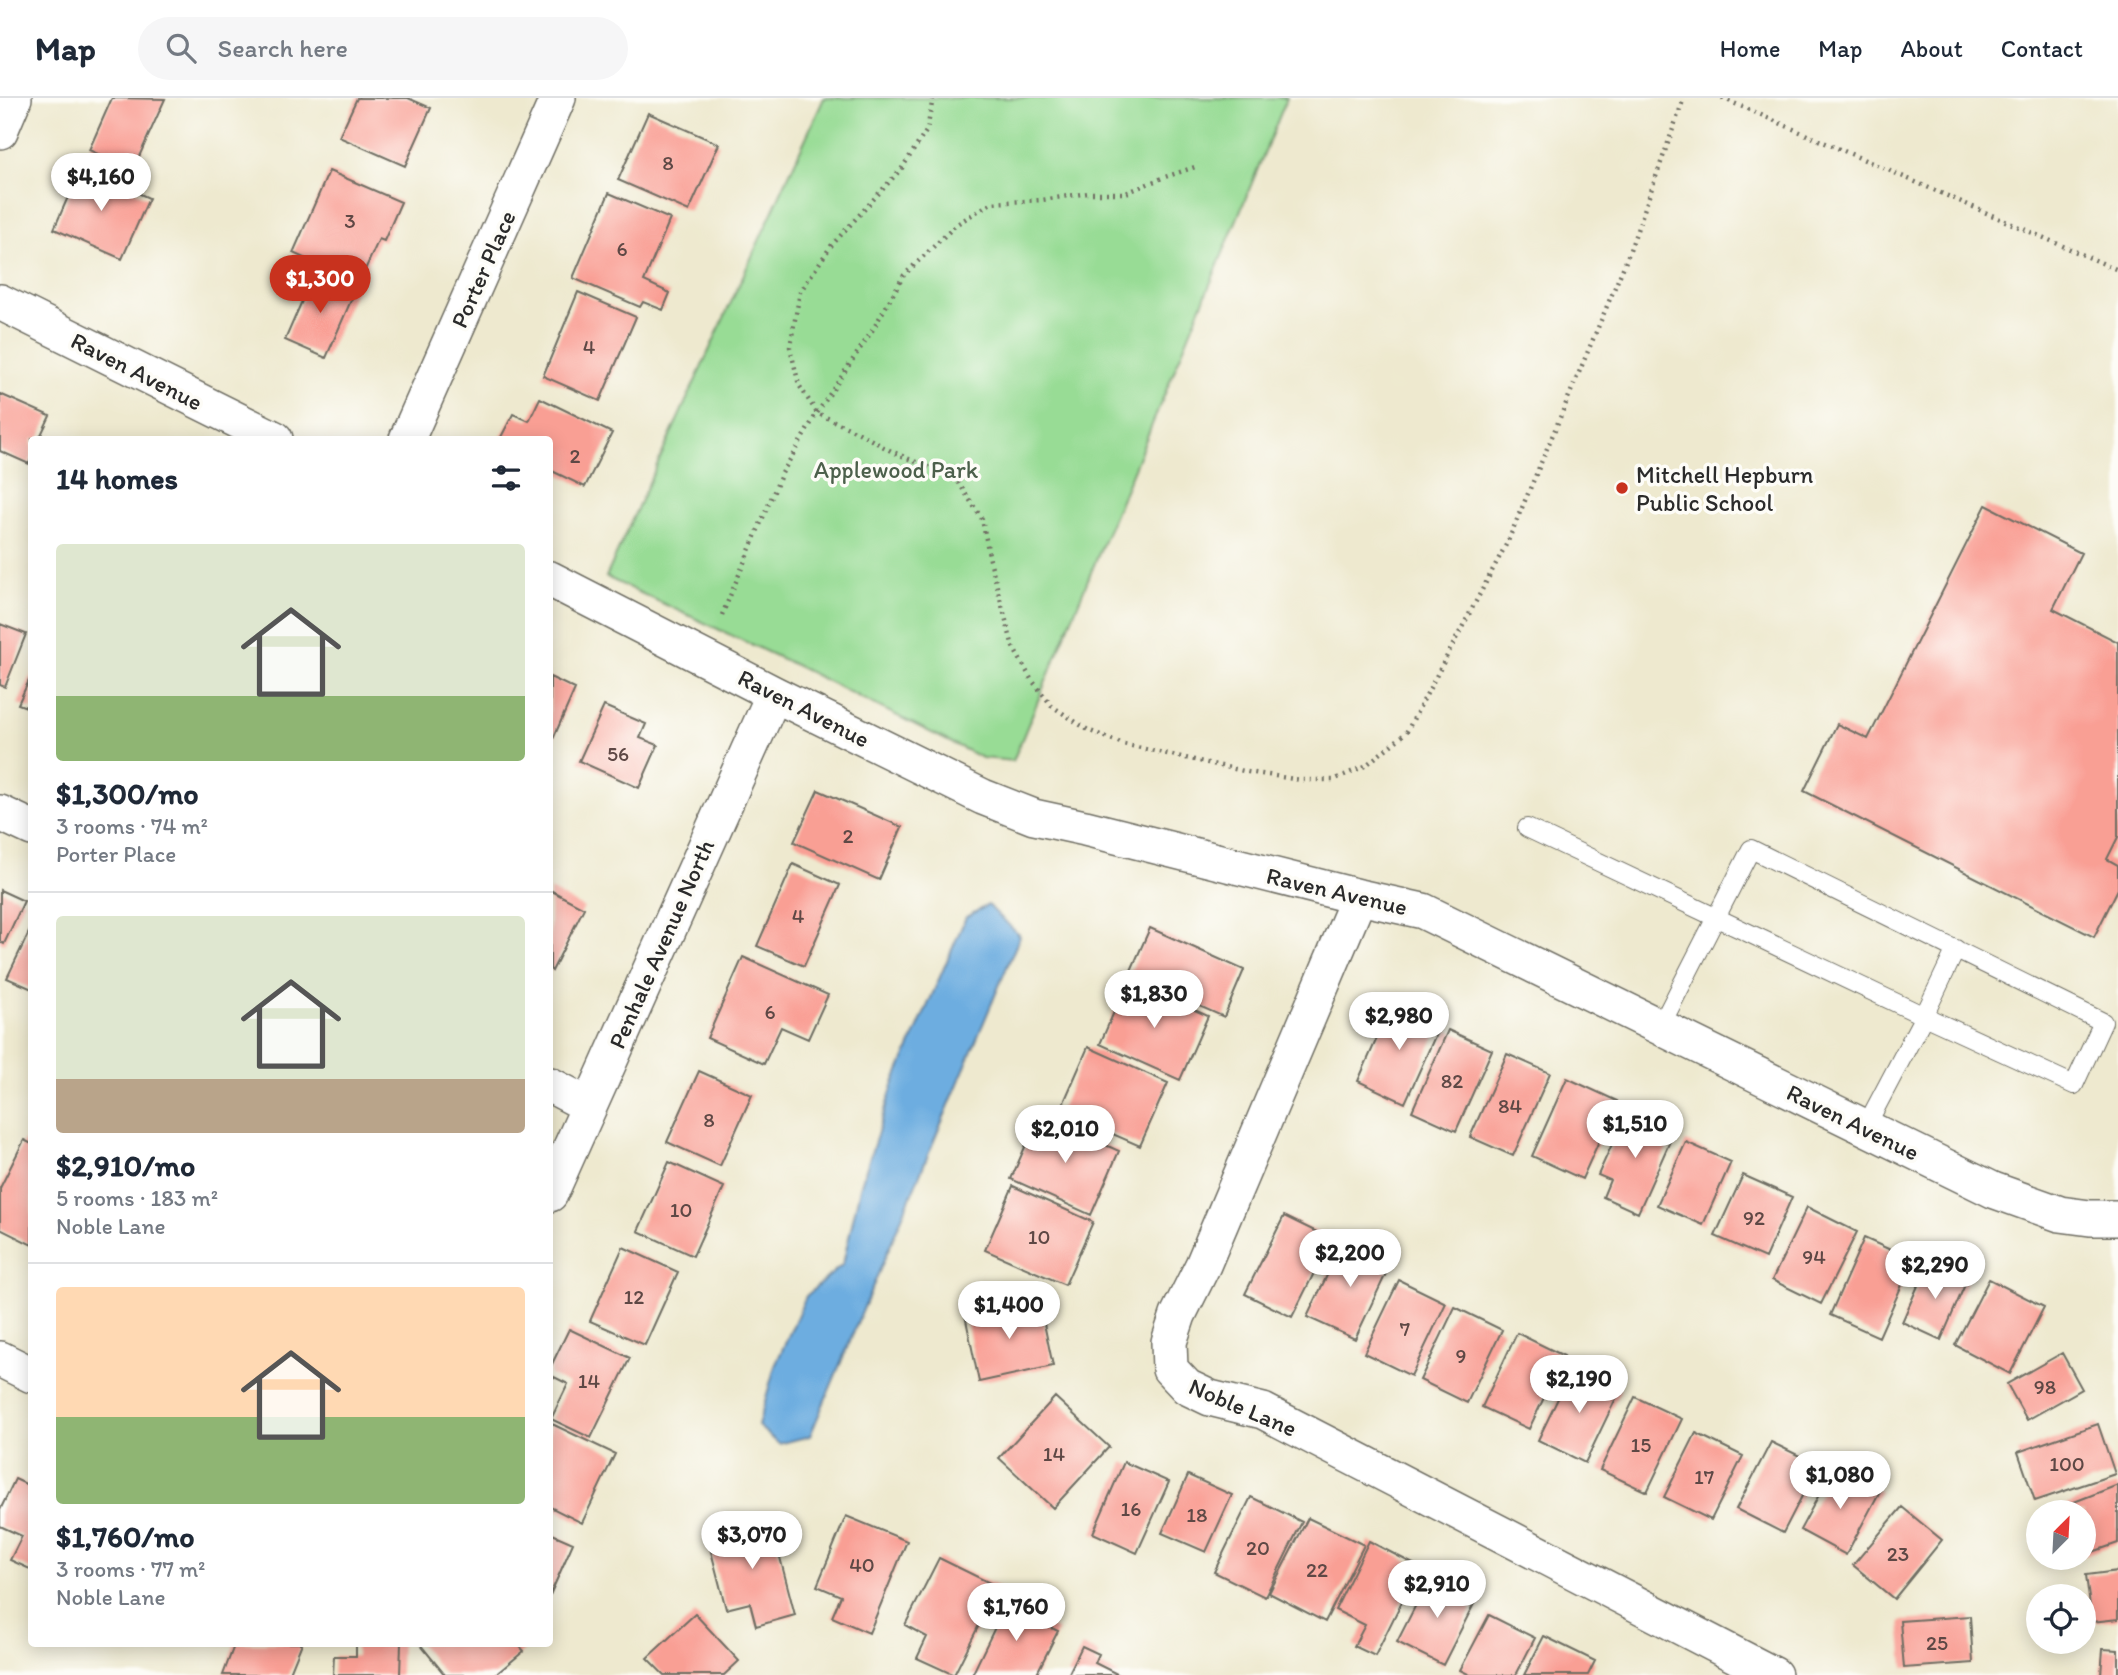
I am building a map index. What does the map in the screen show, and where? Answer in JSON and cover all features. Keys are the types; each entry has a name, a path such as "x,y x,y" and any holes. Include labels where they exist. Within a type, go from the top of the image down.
{"street":[{"path":"0,131 14,98"},
{"name":"Porter Place","path":"408,436 558,98"},
{"name":"Raven Avenue","path":"0,302 269,436"},
{"name":"Raven Avenue","path":"553,581 983,797 1034,817 1423,911 1993,1190 2060,1214 2090,1219 2118,1218"},
{"name":"Penhale Avenue North","path":"553,1187 774,694"},
{"path":"0,813 28,826"},
{"name":"Noble Lane","path":"1359,897 1203,1265 1178,1315 1169,1342 1170,1369 1187,1387 1210,1398 1264,1411 1774,1675"},
{"path":"553,1088 588,1105"},
{"path":"0,1359 28,1373"}],"lane":[{"path":"1527,828 1716,918 1924,1016 2074,1084 2103,1022 1751,849 1716,918 1660,1027"},
{"path":"1865,1128 1956,949"}],"path":[{"path":"933,98 927,130 902,168 831,246 800,292 789,347 799,385 817,413 891,451 957,480 982,519 1013,647 1031,679 1052,706 1088,730 1123,744 1248,772 1301,780 1333,780 1365,766 1405,733 1508,541 1626,261 1684,98"},
{"path":"1722,98 2118,270"},
{"path":"722,615 781,475 817,413 872,331 904,275 957,224 991,203 1042,200 1088,193 1126,193 1198,166"}],"green space":[{"name":"Applewood Park","path":"824,98 1287,98 1013,761 982,758 795,665 606,577"}],"water":[{"path":"988,905 1020,936 810,1436 779,1444 758,1426 775,1366 806,1296 843,1264 860,1188 893,1085 966,917"}],"building":[{"path":"112,98 165,99 133,170 89,150"},
{"path":"357,98 408,98 431,108 405,166 339,137"},
{"path":"648,113 719,144 689,211 618,180"},
{"path":"81,167 149,198 122,259 54,229"},
{"path":"329,171 401,202 384,241 379,239 359,283 293,253"},
{"path":"609,193 670,219 644,281 670,293 663,310 643,302 640,307 573,278"},
{"path":"315,271 356,289 326,358 285,340"},
{"path":"578,292 636,317 600,401 543,376"},
{"path":"0,394 50,416 40,436 28,436 28,464 0,451"},
{"path":"540,398 612,433 585,487 553,471 553,436 502,436 513,414 529,421"},
{"path":"1986,505 2081,553 2053,609 2118,642 2118,837 2107,859 2118,865 2118,889 2094,937 1804,791 1837,724 1868,739"},
{"path":"0,624 26,634 5,687 0,685"},
{"path":"553,678 575,689 553,739"},
{"path":"28,683 28,708 18,704"},
{"path":"604,706 646,724 640,738 658,745 639,788 579,761"},
{"path":"818,790 902,827 879,880 794,842"},
{"path":"793,864 840,885 804,966 757,946"},
{"path":"0,890 24,901 4,944 0,942"},
{"path":"553,892 584,908 553,969"},
{"path":"1150,928 1244,970 1224,1017 1129,975"},
{"path":"28,934 28,987 7,978"},
{"path":"743,957 828,995 808,1039 781,1027 764,1064 707,1038"},
{"path":"1128,980 1208,1016 1180,1080 1100,1044"},
{"path":"1393,1002 1441,1023 1405,1103 1358,1081"},
{"path":"1448,1030 1492,1050 1456,1131 1412,1111"},
{"path":"1088,1047 1168,1083 1140,1146 1060,1111"},
{"path":"1507,1054 1550,1073 1513,1156 1470,1137"},
{"path":"699,1071 752,1095 720,1166 667,1142"},
{"path":"1567,1078 1617,1101 1582,1179 1532,1156"},
{"path":"1628,1109 1675,1130 1638,1213 1603,1197 1610,1180 1598,1175"},
{"path":"1039,1115 1119,1151 1091,1215 1011,1179"},
{"path":"24,1140 28,1142 28,1243 0,1229 0,1188"},
{"path":"1686,1142 1731,1162 1703,1225 1657,1205"},
{"path":"669,1162 724,1187 693,1256 638,1231"},
{"path":"1743,1175 1792,1197 1765,1258 1715,1236"},
{"path":"1013,1186 1093,1222 1065,1285 985,1250"},
{"path":"1807,1207 1857,1232 1821,1304 1772,1280"},
{"path":"1284,1216 1331,1239 1292,1317 1245,1294"},
{"path":"1345,1238 1392,1261 1355,1339 1307,1317"},
{"path":"1864,1238 1913,1260 1879,1337 1830,1315"},
{"path":"623,1247 678,1272 645,1345 590,1321"},
{"path":"1928,1263 1967,1280 1941,1340 1902,1322"},
{"path":"1989,1279 2044,1307 2010,1374 1955,1345"},
{"path":"1399,1280 1446,1303 1411,1376 1364,1353"},
{"path":"1039,1300 1053,1366 979,1382 965,1315"},
{"path":"1455,1307 1502,1330 1467,1403 1420,1380"},
{"path":"569,1329 630,1358 591,1438 553,1420 568,1384 553,1376 553,1362"},
{"path":"1517,1333 1564,1356 1529,1429 1482,1407"},
{"path":"2062,1353 2082,1389 2027,1420 2007,1384"},
{"path":"1573,1367 1620,1390 1585,1463 1538,1440"},
{"path":"1055,1397 1109,1447 1053,1508 999,1458"},
{"path":"1635,1397 1682,1419 1647,1492 1600,1470"},
{"path":"553,1424 615,1454 582,1523 553,1508"},
{"path":"2098,1424 2115,1474 2035,1500 2018,1452"},
{"path":"1696,1433 1743,1456 1711,1520 1664,1497"},
{"path":"1771,1442 1818,1465 1783,1533 1736,1509"},
{"path":"1124,1462 1169,1482 1137,1553 1093,1533"},
{"path":"1834,1467 1880,1491 1846,1555 1800,1530"},
{"path":"1188,1475 1232,1495 1206,1552 1162,1533"},
{"path":"15,1479 28,1485 28,1568 10,1560 22,1536 0,1526 0,1510"},
{"path":"2118,1485 2118,1543 2096,1551 2096,1500 2079,1500"},
{"path":"1251,1497 1302,1522 1265,1597 1214,1572"},
{"path":"1902,1507 1942,1540 1894,1599 1853,1565"},
{"path":"846,1516 907,1541 869,1633 832,1617 841,1596 817,1586"},
{"path":"1308,1518 1364,1545 1325,1622 1269,1593"},
{"path":"770,1519 795,1615 756,1626 750,1603 726,1609 707,1536"},
{"path":"553,1534 573,1543 553,1588"},
{"path":"1369,1541 1419,1567 1375,1656 1354,1646 1365,1625 1335,1610"},
{"path":"939,1558 998,1587 954,1675 917,1658 927,1637 905,1625"},
{"path":"2118,1571 2118,1619 2096,1622 2096,1584 2087,1584 2086,1575"},
{"path":"1431,1575 1477,1598 1443,1665 1397,1642"},
{"path":"1012,1592 1029,1600 1022,1614 1058,1631 1036,1675 972,1675"},
{"path":"695,1614 739,1661 724,1675 664,1675 647,1658"},
{"path":"1489,1615 1535,1638 1516,1675 1470,1675 1460,1670"},
{"path":"1970,1616 1973,1663 1904,1668 1900,1621"},
{"path":"1544,1636 1595,1661 1588,1675 1524,1675"},
{"path":"1082,1646 1099,1654 1095,1663 1119,1675 1068,1675"},
{"path":"234,1647 300,1647 289,1675 223,1675"},
{"path":"356,1647 401,1647 400,1675 333,1675 334,1656 356,1656"},
{"path":"422,1647 520,1647 524,1651 495,1675 445,1675"},
{"path":"2103,1649 2118,1650 2118,1675 2101,1675"}],"place":[{"name":"Mitchell Hepburn Public School","path":"1622,488"}]}
